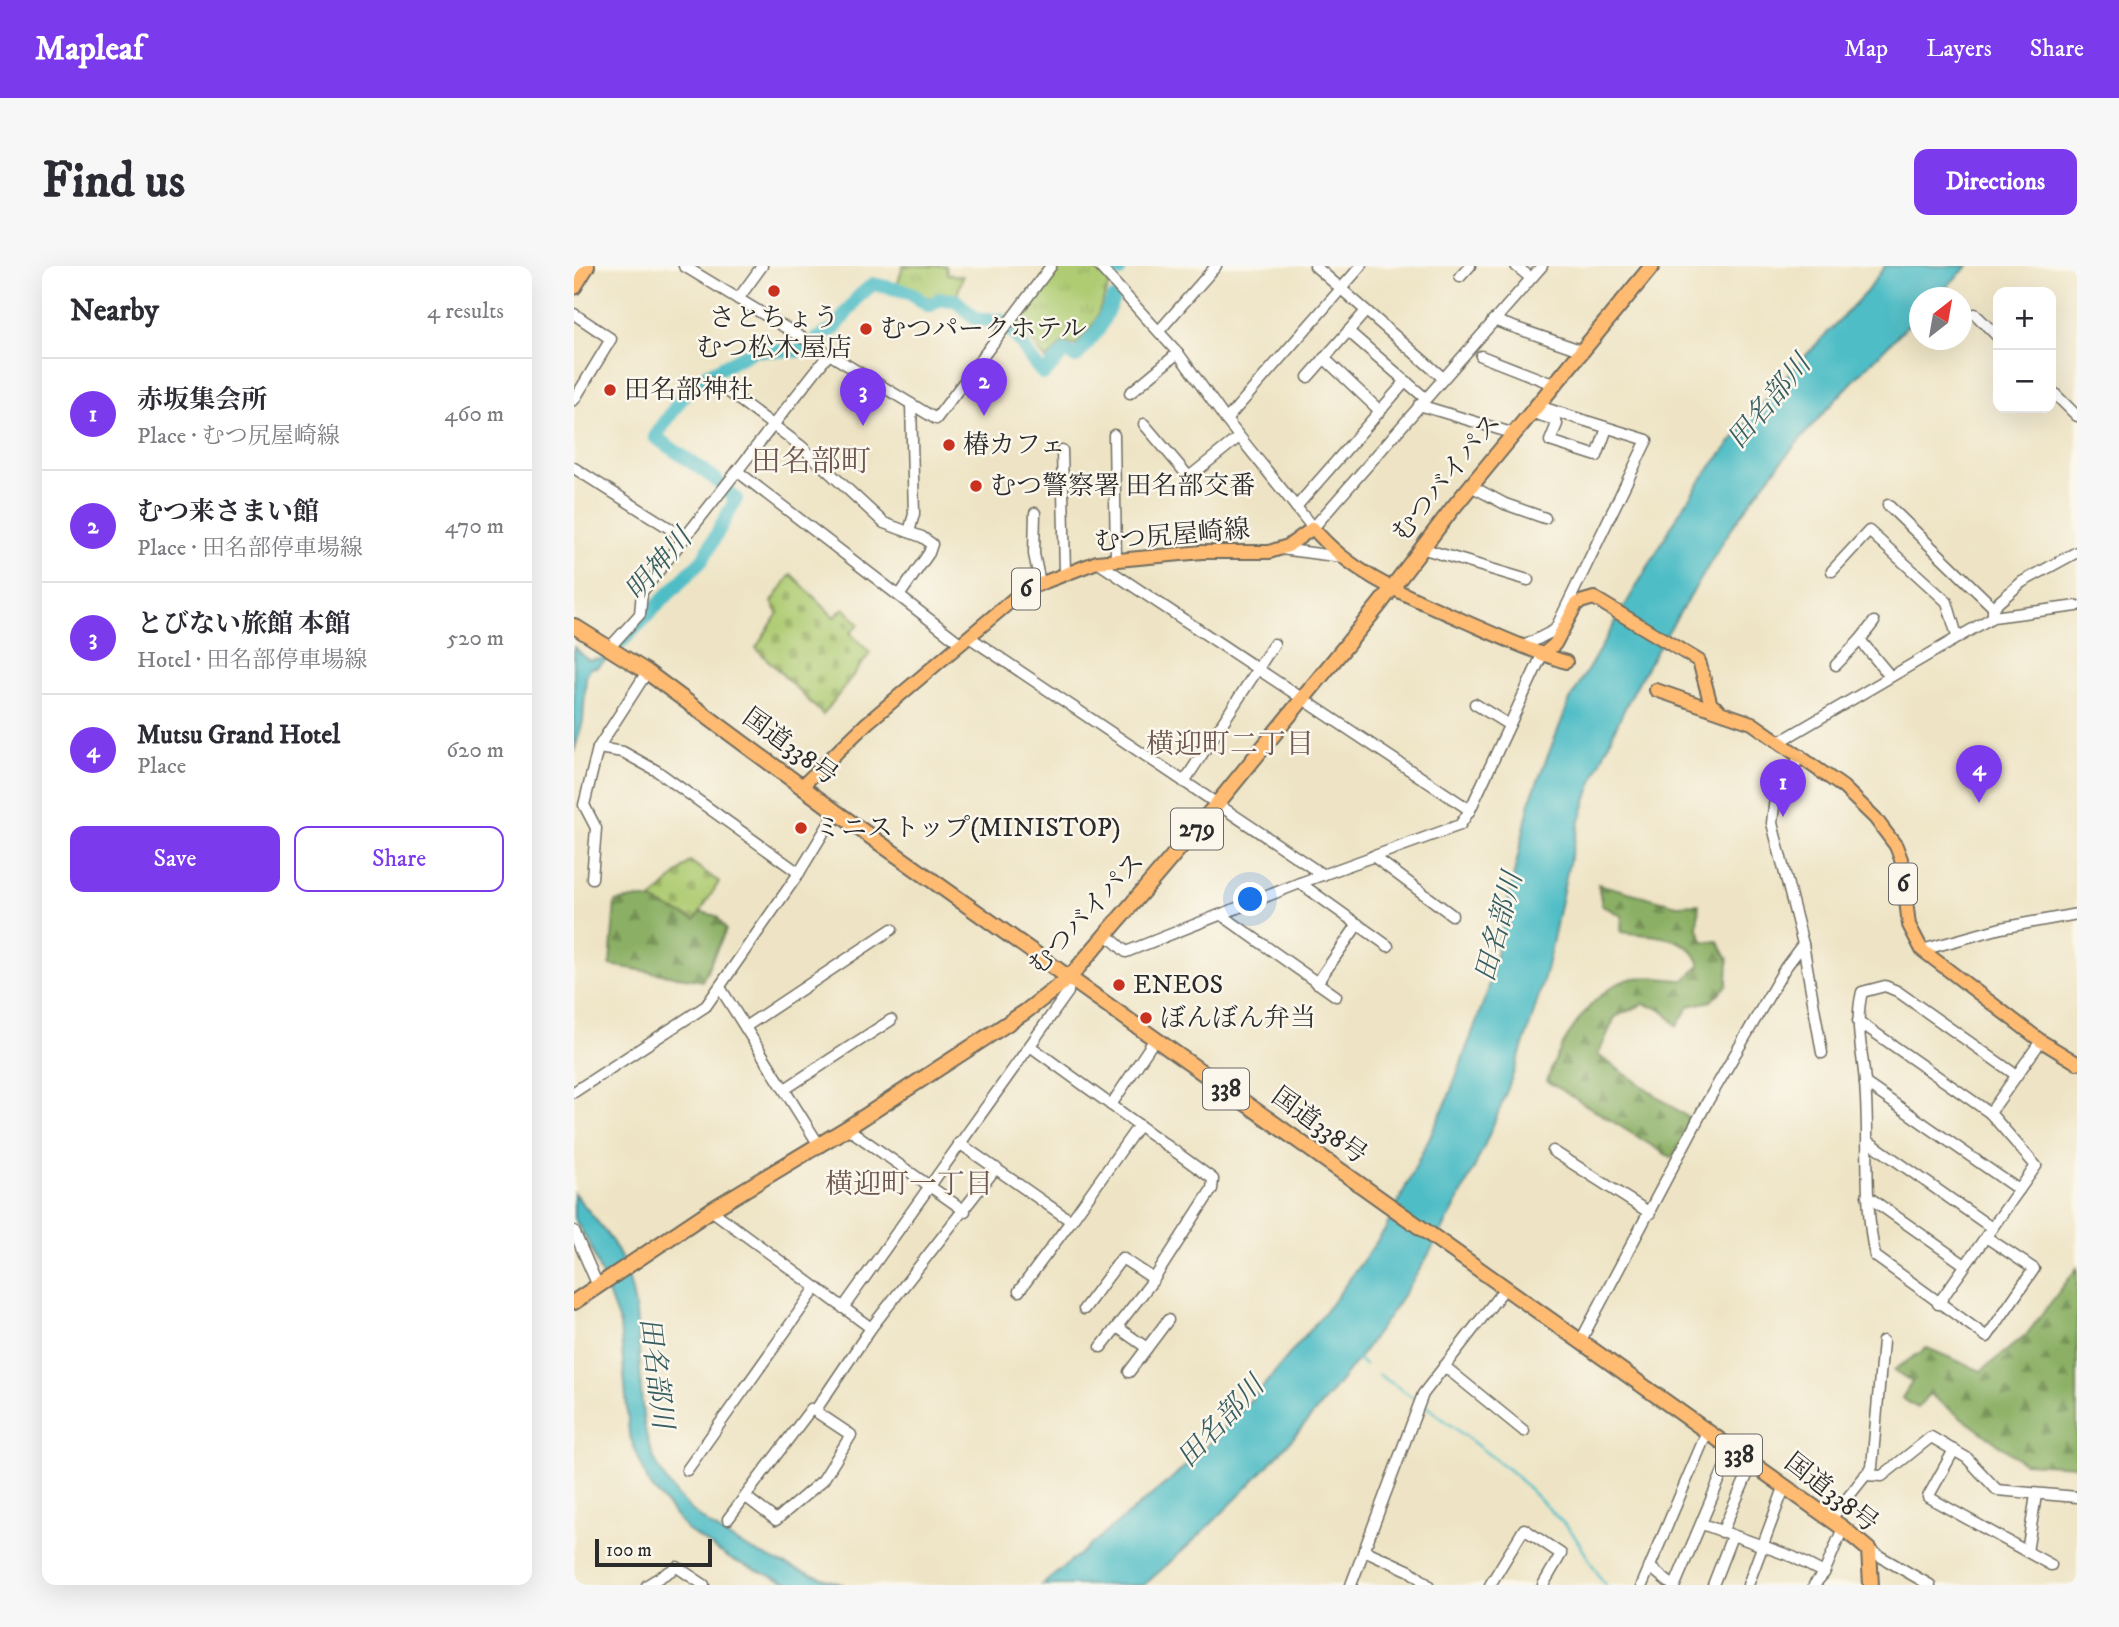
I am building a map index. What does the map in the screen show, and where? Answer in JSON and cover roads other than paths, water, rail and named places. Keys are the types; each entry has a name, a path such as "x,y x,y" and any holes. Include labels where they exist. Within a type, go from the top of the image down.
{"highway":[{"path":"574,287 587,266"},
{"name":"むつバイパス","path":"574,1302 711,1210 847,1128 1025,1012 1069,978 1217,804 1471,486 1652,266"},
{"name":"国道338号","path":"574,626 647,671 801,786 1837,1524 1868,1550 1871,1585"}],"main road":[{"name":"むつ尻屋崎線","path":"801,786 867,723 1024,590 1065,572 1097,562 1280,549 1313,528"},
{"path":"1313,528 1342,558 1390,588 1522,647 1566,662"},
{"path":"1542,655 1555,644 1577,603 1587,598 1605,603 1699,662 1711,705 1721,712"},
{"name":"6","path":"1656,690 1752,723 1801,755 1852,795 1887,831 1901,859 1907,916 1922,950 2041,1041 2077,1063"}],"street":[{"path":"684,266 936,419 1051,266"},
{"path":"738,299 762,266"},
{"path":"1099,266 1178,353 1239,437 1313,528 1542,266"},
{"path":"1158,331 1216,266"},
{"path":"1315,266 1443,378"},
{"path":"1226,420 1361,266"},
{"path":"1460,277 1470,266"},
{"path":"1516,266 1531,278"},
{"path":"1308,377 1366,311"},
{"path":"574,314 611,339 574,400"},
{"path":"1975,314 1993,332"},
{"path":"1493,320 1583,351"},
{"path":"1348,331 1406,381 1422,401 1515,434"},
{"path":"1130,393 1178,353"},
{"path":"613,649 640,614 642,592 829,354"},
{"path":"1481,356 1555,385"},
{"path":"1324,358 1380,411"},
{"path":"1296,507 1406,381"},
{"path":"709,382 722,387 775,426 833,473 884,523 922,537 932,548 899,596"},
{"path":"2056,395 2077,416"},
{"path":"909,532 914,513 911,404"},
{"path":"1535,409 1555,420 1557,425 1550,441 1597,456 1607,428"},
{"path":"1522,647 1555,630 1647,440 1535,409"},
{"path":"1144,424 1189,477 1239,437"},
{"path":"1114,435 1116,559"},
{"path":"1062,450 1065,572"},
{"path":"574,467 685,538"},
{"path":"737,471 899,596 1324,875"},
{"path":"1471,486 1505,504 1545,518"},
{"path":"1888,505 1993,612 2077,606"},
{"path":"1035,513 1034,554 1040,583"},
{"path":"1832,571 1869,531 1947,602 1957,636"},
{"path":"1421,548 1528,580"},
{"path":"1280,549 1342,558"},
{"path":"1781,741 1957,636 1993,612 2022,582 2077,552"},
{"path":"1097,562 1303,696 1470,810"},
{"path":"1836,665 1874,622"},
{"path":"1860,640 1889,676"},
{"path":"1184,782 1273,644"},
{"path":"1107,935 1126,952 1223,916 1300,883 1460,825 1470,810 1542,655"},
{"path":"592,878 596,828 584,805 598,748 647,671"},
{"path":"1475,704 1509,725"},
{"path":"598,748 623,752 657,771 799,873"},
{"path":"1801,755 1776,798 1772,823 1793,895 1822,1053"},
{"path":"574,1092 706,1006 721,989 799,873 836,811"},
{"path":"1373,856 1452,915"},
{"path":"1300,883 1388,946"},
{"path":"1922,950 2001,929 2077,914"},
{"path":"1223,916 1336,996"},
{"path":"1317,983 1358,924"},
{"path":"745,1027 892,929"},
{"path":"1580,1342 1704,1106 1785,968 1803,944"},
{"path":"843,1308 928,1185 1068,992 1069,978"},
{"path":"1868,1141 2034,1269 1987,1337 1875,1256 1867,1196 1868,1141 1858,1021 1862,992 1885,986 1914,1003 2016,1075"},
{"path":"721,989 819,1145"},
{"path":"785,1089 891,1020"},
{"path":"1858,1021 1990,1113 2036,1166 1938,1304"},
{"path":"1111,1105 1155,1039"},
{"path":"1990,1113 2041,1041"},
{"path":"1030,1046 1213,1179 1212,1189 1154,1279 1101,1347"},
{"path":"1865,1083 2020,1190"},
{"path":"1019,1291 1139,1125"},
{"path":"847,1128 965,1211"},
{"path":"958,1143 1071,1221"},
{"path":"1553,1151 1650,1213"},
{"path":"815,1411 871,1328 996,1168"},
{"path":"1867,1196 1965,1265"},
{"path":"711,1210 871,1328"},
{"path":"574,1231 600,1284"},
{"path":"1084,1309 1122,1258 1154,1279"},
{"path":"687,1470 816,1288"},
{"path":"1351,1585 1423,1394 1505,1288"},
{"path":"1129,1372 1168,1320"},
{"path":"1116,1326 1147,1349"},
{"path":"1814,1585 1824,1573 1837,1524 1872,1467 1883,1341"},
{"path":"1444,1366 1524,1431"},
{"path":"728,1519 811,1409 851,1435 823,1480 776,1520 746,1497"},
{"path":"1642,1585 1707,1432"},
{"path":"1865,1475 1882,1476 1931,1437 1967,1458 1997,1490 2077,1497"},
{"path":"1650,1567 1673,1585 1702,1524 1732,1450"},
{"path":"1954,1450 1928,1497 2052,1565"},
{"path":"1713,1585 1727,1534 1752,1464"},
{"path":"1748,1585 1784,1488"},
{"path":"2026,1552 2036,1495"},
{"path":"1702,1524 1762,1548 1793,1557 1824,1573"},
{"path":"1490,1585 1524,1529 1561,1554 1543,1585"},
{"path":"1364,1550 1410,1571 1428,1585"},
{"path":"1868,1550 1930,1585"},
{"path":"647,1585 677,1567 704,1585"}],"water":[{"name":"田名部川","path":"1885,266 1968,266 1946,287 1909,287 1909,324 1848,387 1758,491 1732,528 1641,678 1608,743 1585,804 1545,975 1504,1097 1459,1200 1423,1264 1364,1351 1296,1435 1221,1514 1144,1585 1042,1585 1170,1480 1216,1437 1260,1390 1333,1302 1385,1230 1447,1101 1488,990 1531,798 1570,700 1681,510 1706,473 1776,387 1866,292"},
{"path":"574,647 588,660 601,659 607,654 610,657 597,667 590,668 586,677 583,721 574,752"},
{"path":"574,1193 612,1241 625,1268 638,1330 643,1415 651,1451 667,1481 689,1507 715,1529 778,1562 844,1585 793,1585 732,1560 687,1530 649,1484 629,1434 620,1325 590,1245 574,1218"}],"waterway":[{"name":"明神川","path":"1119,271 1120,266"},
{"name":"明神川","path":"817,339 835,328 858,297 873,284 909,292 929,306 940,299 955,300 977,320 1001,320"},
{"name":"明神川","path":"1010,329 1044,374 1065,351 1076,357 1099,329 1113,299"},
{"name":"明神川","path":"616,647 703,559 736,499 714,478 655,437 690,386 701,378 755,350 798,351 804,347"},
{"path":"1354,1356 1365,1365"},
{"path":"1378,1374 1414,1398"},
{"path":"1426,1406 1513,1473 1572,1532 1605,1585"}],"place":[{"name":"さとちょう むつ松木屋店","path":"774,291"},
{"name":"むつパークホテル","path":"866,329"},
{"name":"田名部神社","path":"610,390"},
{"name":"むつ来さまい館","path":"984,416"},
{"name":"とびない旅館 本館","path":"863,426"},
{"name":"椿カフェ","path":"949,445"},
{"name":"むつ警察署 田名部交番","path":"976,486"},
{"name":"Mutsu Grand Hotel","path":"1979,803"},
{"name":"赤坂集会所","path":"1783,817"},
{"name":"ミニストップ(MINISTOP)","path":"801,828"},
{"name":"ENEOS","path":"1119,985"},
{"name":"ぼんぼん弁当","path":"1146,1018"}],"district":[{"name":"田名部町","path":"811,462"},
{"name":"横迎町二丁目","path":"1230,744"},
{"name":"横迎町一丁目","path":"909,1184"}]}
